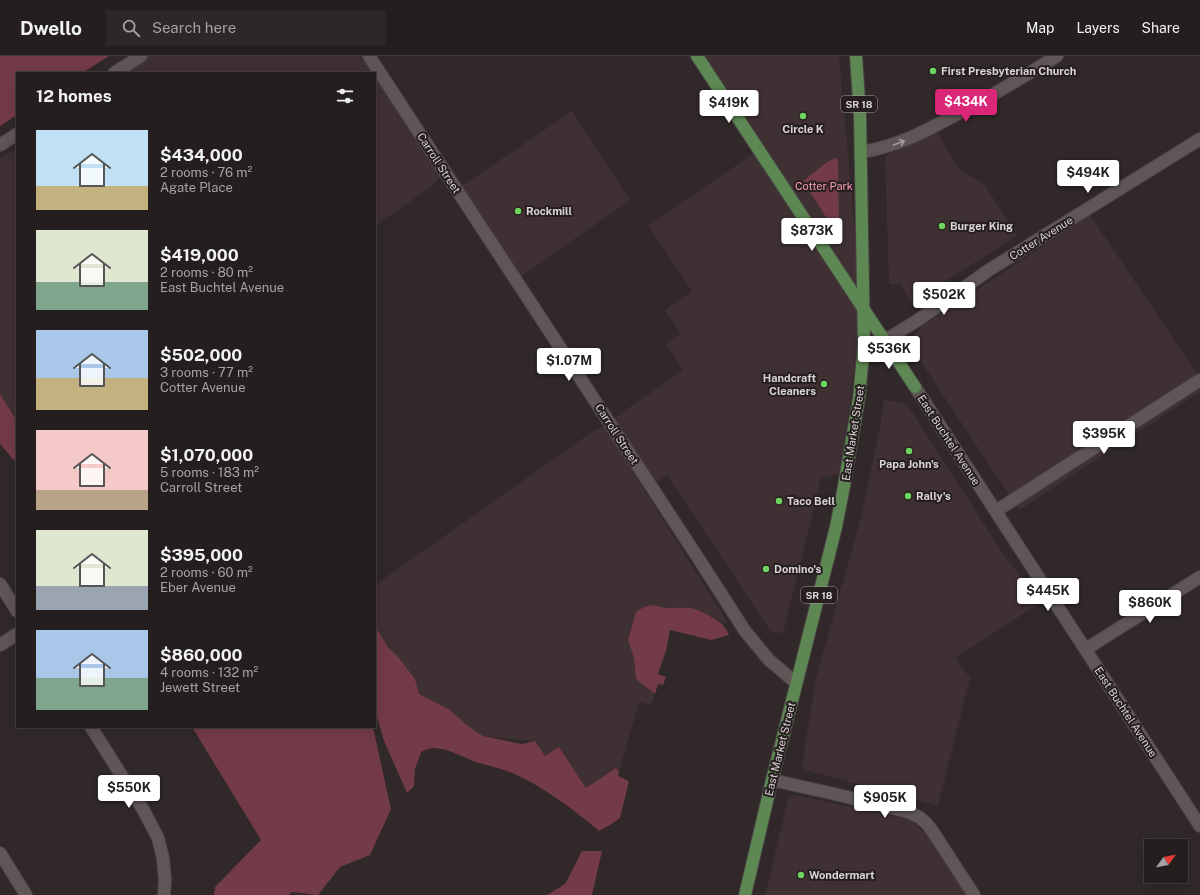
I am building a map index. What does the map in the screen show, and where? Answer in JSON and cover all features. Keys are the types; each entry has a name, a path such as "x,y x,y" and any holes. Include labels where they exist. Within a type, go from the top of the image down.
{"main road":[{"name":"East Buchtel Avenue","path":"697,56 914,387"},
{"name":"East Market Street","path":"745,895 796,682 836,527 862,372 864,311 861,152 856,56"}],"street":[{"path":"116,72 141,56"},
{"name":"Carroll Street","path":"369,56 745,631 769,660 796,682"},
{"path":"861,152 881,149 907,140 1004,89 1057,56"},
{"path":"0,145 16,135"},
{"name":"Cotter Avenue","path":"884,341 918,320 989,270 1200,139"},
{"path":"996,511 1200,380"},
{"name":"East Buchtel Avenue","path":"914,387 1198,820"},
{"path":"1086,649 1200,577"},
{"path":"0,584 16,609"},
{"path":"0,645 16,635"},
{"path":"92,728 144,811 158,838 163,858 165,880 164,895"},
{"path":"772,780 839,794 908,812 919,817 933,832 974,895"},
{"path":"0,854 26,895"}],"shaded area":[{"path":"141,56 369,56 445,172 431,187 376,225 376,72 116,72"},
{"path":"701,56 839,56 861,298"},
{"path":"572,111 630,200 519,278 462,186"},
{"path":"937,131 958,168 985,185 1017,236 911,303 901,284 889,284 885,156"},
{"path":"16,149 16,432 0,408 0,159"},
{"path":"757,151 861,314 841,474 821,478 784,630 780,633 775,633 770,630 667,475 652,485 610,421 683,370 666,344 681,334 665,310 692,291 648,226"},
{"path":"1090,215 1200,378 1200,392 1019,510 908,342 922,326"},
{"path":"884,400 907,404 1002,552 1040,603 955,658 970,678 938,806 805,770 802,765 816,678 861,518 880,427"},
{"path":"604,426 728,623 720,621 702,611 677,608 661,608 636,612 628,640 634,658 636,679 655,694 651,705 639,702 619,772 616,768 586,788 559,747 545,756 534,741 483,736 468,726 450,710 419,694 415,679 400,659 388,647 376,628 376,584 592,432"},
{"path":"796,795 911,820 934,843 967,895 765,895 789,798"}],"green space":[{"path":"0,56 109,56 84,72 16,72 16,116 0,126"},
{"name":"Cotter Park","path":"836,158 838,162 839,225 837,227 833,227 803,181 827,162"},
{"path":"0,394 16,419 16,463 0,444"},
{"path":"654,605 667,608 691,608 700,611 721,623 729,635 711,640 670,630 666,651 658,674 666,677 663,685 658,684 655,694 636,679 634,658 628,640 636,612 644,607"},
{"path":"376,628 388,647 400,659 415,679 419,694 450,710 468,726 483,736 522,744 535,741 545,756 559,747 586,788 616,768 619,772 618,776 629,781 620,818 599,831 579,814 524,779 508,771 476,762 439,748 431,748 421,752 415,769 414,786 407,793 384,741 376,713"},
{"path":"193,728 373,728 391,809 370,855 340,867 318,895 292,892 289,895 214,895 215,887 261,840"},
{"path":"582,851 602,851 592,895 547,895 565,884"}],"place":[{"name":"First Presbyterian Church","path":"933,71"},
{"name":"Circle K","path":"803,116"},
{"name":"Rockmill","path":"518,211"},
{"name":"Burger King","path":"942,226"},
{"name":"Handcraft Cleaners","path":"824,384"},
{"name":"Papa John's","path":"909,451"},
{"name":"Rally's","path":"908,496"},
{"name":"Taco Bell","path":"779,501"},
{"name":"Domino's","path":"766,569"},
{"name":"Wondermart","path":"801,875"}]}
